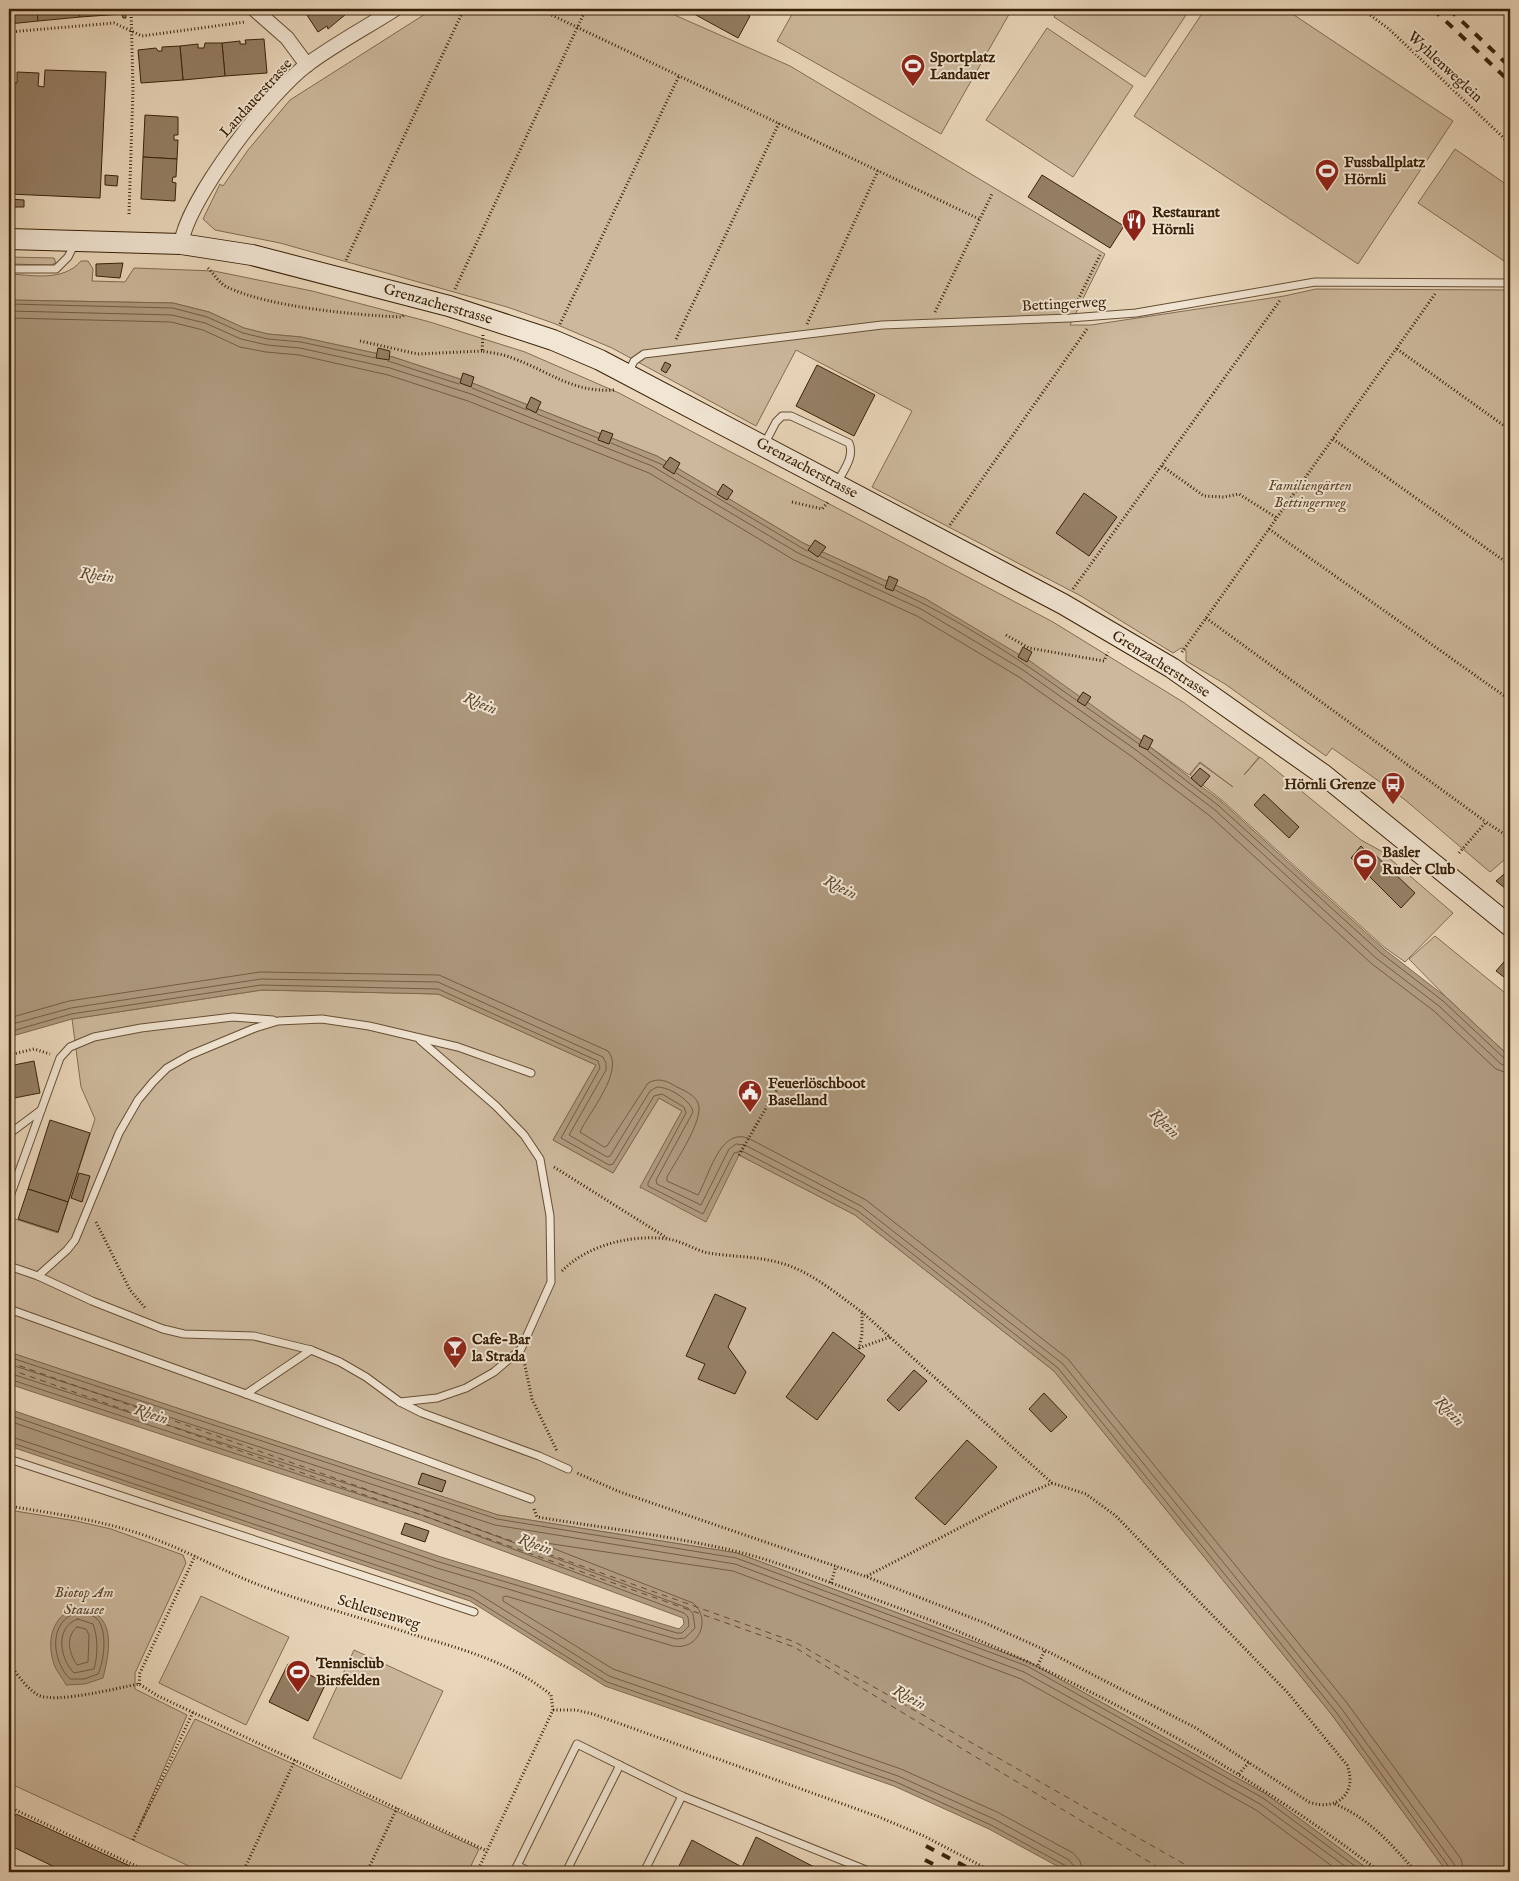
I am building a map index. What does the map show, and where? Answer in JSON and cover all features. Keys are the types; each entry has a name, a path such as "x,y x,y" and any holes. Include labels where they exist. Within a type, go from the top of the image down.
{"main road":[{"name":"Grenzacherstrasse","path":"9,238 76,242 181,244 213,247 292,264 449,306 553,340 628,374 764,445 833,492 942,538 1064,604 1172,668 1324,775 1510,926"}],"street":[{"path":"254,9 287,38 307,65"},
{"name":"Landauerstrasse","path":"181,244 187,224 224,160 274,97 307,65 395,9"}],"lane":[{"path":"9,269 56,269 68,257 76,242"},
{"name":"Bettingerweg","path":"628,374 634,362 644,354 882,325 1070,318 1136,313 1315,282 1510,284"},
{"path":"764,445 776,422 782,416 791,416 849,443 852,449 850,457 833,492"},
{"path":"9,1199 60,1058 70,1047 94,1036 156,1025 233,1017 278,1020 322,1019 369,1026 458,1048 531,1072"},
{"path":"38,1276 67,1250 75,1240 119,1132 138,1100 152,1082 167,1068 190,1055 278,1020"},
{"path":"400,1402 437,1398 466,1388 494,1372 521,1349 551,1282 550,1216 540,1159 524,1135 496,1106 417,1038"},
{"path":"9,1134 41,1110"},
{"path":"9,1266 38,1276 92,1301 163,1329 184,1334 254,1336 311,1350 347,1366 400,1402 422,1414 539,1456 568,1469"},
{"path":"9,1309 531,1499"},
{"path":"246,1394 311,1350"},
{"path":"9,1459 474,1612"},
{"path":"531,1872 516,1869 577,1744 682,1796 871,1872"},
{"path":"566,1872 620,1765"},
{"path":"644,1872 682,1796"}],"path":[{"path":"129,214 133,89 131,9"},
{"path":"344,263 464,9"},
{"path":"539,9 979,220"},
{"path":"453,294 586,9"},
{"name":"Wyhlenweglein","path":"1362,9 1389,29 1510,144"},
{"path":"9,32 114,23 142,36 254,21 271,22"},
{"path":"558,327 679,76"},
{"path":"671,350 779,124"},
{"path":"801,336 878,171"},
{"path":"933,322 933,315 992,194"},
{"path":"1070,318 1100,255"},
{"path":"200,267 215,268"},
{"path":"208,268 225,286 270,301 372,316 402,317 407,313 396,310"},
{"path":"1172,668 1442,283"},
{"path":"1064,604 1284,296 1283,288"},
{"path":"942,538 1090,324 1090,317"},
{"path":"476,332 492,337"},
{"path":"482,351 483,334"},
{"path":"360,341 418,354 482,351 511,357 571,385 594,391 620,389 606,383"},
{"path":"1397,349 1510,430"},
{"path":"1333,439 1510,565"},
{"path":"1162,466 1204,496 1224,497 1239,494 1277,518"},
{"path":"821,496 833,492"},
{"path":"792,502 822,509 833,492"},
{"path":"833,492 838,505"},
{"path":"1269,529 1510,700"},
{"path":"1206,618 1510,838"},
{"path":"1006,635 1029,648 1104,661 1107,654"},
{"path":"1100,647 1116,656"},
{"path":"1459,853 1486,822"},
{"path":"9,1055 34,1049 60,1058"},
{"path":"739,1155 781,1082"},
{"path":"521,1349 532,1399 538,1414 568,1469 620,1492 867,1577 985,1623 1045,1650 1196,1728 1309,1802 1320,1806 1334,1804 1341,1800 1350,1784 1350,1774 1347,1765 1288,1693 1116,1516 1086,1494 1052,1483 862,1312 829,1288 784,1264 757,1258 707,1253 669,1239 540,1159"},
{"path":"89,1207 110,1254 130,1290 163,1329"},
{"path":"551,1282 572,1262 586,1252 610,1244 640,1239 669,1239"},
{"path":"862,1312 862,1334 858,1348 890,1337"},
{"path":"867,1577 1013,1500 1052,1483"},
{"path":"531,1499 537,1517 741,1553 939,1622 1038,1665 1140,1717 1239,1774 1296,1811 1380,1872"},
{"name":"Schleusenweg","path":"9,1506 113,1525 152,1538 269,1589 475,1653 512,1668 551,1695 553,1710"},
{"path":"138,1684 140,1673 195,1556"},
{"path":"831,1583 836,1566"},
{"path":"1038,1665 1045,1650"},
{"path":"9,1663 26,1685 37,1694 46,1698 67,1697 138,1684 158,1696 487,1851"},
{"path":"477,1872 553,1710 576,1710 593,1714 879,1817 924,1836 993,1872"},
{"path":"133,1840 193,1712"},
{"path":"243,1872 295,1760"},
{"path":"1239,1774 1249,1762"},
{"path":"1334,1804 1366,1819 1416,1872"},
{"path":"9,1813 10,1808 149,1872"},
{"path":"366,1872 397,1808"}],"green space":[{"name":"Familiengärten Bettingerweg","path":"433,9 661,9 790,66 1105,254 1070,325 1091,325 1284,296 1316,289 1510,290 1510,855 1490,872 1404,799 1332,748 1326,756 1225,684 1186,661 1186,651 1181,648 1173,653 1081,596 872,487 912,411 796,350 756,426 612,348 553,323 507,307 280,243 215,230 203,219 220,184 223,186 248,150 290,100"},
{"name":"Sportplatz Landauer","path":"795,9 1012,9 941,134 777,41"},
{"path":"1059,9 1190,9 1145,77 1054,17"},
{"name":"Fussballplatz Hörnli","path":"1205,9 1285,9 1453,121 1358,264 1134,116"},
{"path":"1047,28 1133,86 1073,177 986,120"},
{"path":"1455,149 1510,187 1510,265 1418,203"},
{"path":"9,257 54,258 56,263 51,265 9,264"},
{"path":"81,261 88,261 93,269 92,281 125,282 134,268 214,271 312,291 430,322 525,352 619,393 1053,622 1183,702 1259,757 1244,775 1260,757 1361,840 1381,851 1453,913 1405,962 1384,947 1224,802 1190,775 1200,763 1233,787 1200,762 1189,775 1142,741 926,599 803,543 657,456 475,384 393,357 301,337 268,334 244,328 209,312 173,303 9,300 9,274 57,275 74,268"},
{"path":"1435,936 1510,997 1510,1057 1446,997 1409,959"},
{"path":"262,990 438,994 596,1065 553,1140 613,1173 659,1098 682,1111 640,1188 739,1155 855,1215 1054,1371 1332,1715 1447,1872 1372,1872 1266,1794 1029,1662 737,1553 498,1515 9,1352 9,1217 58,1233 95,1119 81,1087 72,1019"},
{"name":"Biotop Am Stausee","path":"9,1510 111,1529 183,1555 186,1563 135,1673 135,1689 187,1715 138,1829 195,1719 479,1849 468,1872 202,1872 9,1783"},
{"path":"201,1596 289,1637 246,1725 159,1683"},
{"path":"354,1650 443,1691 401,1779 313,1738"}],"water":[{"name":"Rhein","path":"9,300 173,303 209,312 244,328 268,334 301,337 393,357 475,384 657,456 803,543 926,599 1030,661 1142,741 1222,802 1384,949 1446,997 1510,1057 1510,1872 1447,1872 1332,1715 1054,1371 855,1215 739,1155 706,1222 640,1187 682,1111 659,1098 613,1173 553,1140 596,1065 438,994 262,990 72,1019 9,1037"},
{"name":"Rhein","path":"9,1352 498,1515 737,1553 1029,1662 1266,1794 1372,1872 1068,1872 989,1829 894,1786 605,1686 470,1601 9,1446 9,1409 441,1557 679,1629 684,1624 683,1618 420,1520 9,1384"},
{"path":"77,1607 90,1610 99,1616 104,1623 108,1633 108,1655 103,1678 85,1684 66,1685 54,1664 51,1638 53,1630 62,1616"}],"building":[{"path":"9,9 37,9 38,21 9,24"},
{"path":"37,9 79,9 80,17 38,21"},
{"path":"79,9 125,9 126,18 123,18 122,14 80,17"},
{"path":"303,9 343,9 346,14 328,29 327,26 318,32"},
{"path":"685,9 737,9 750,16 738,38"},
{"path":"264,39 267,73 225,76 222,43 240,41 240,44 246,44 245,40"},
{"path":"205,43 222,43 225,76 183,80 180,46 198,44 198,48 204,48"},
{"path":"180,46 183,80 141,83 138,50 156,48 158,51 162,51 162,47"},
{"path":"45,70 106,72 100,198 9,194 9,82 17,83 17,72 39,73 38,86 44,87"},
{"path":"145,115 178,117 178,135 174,135 174,140 178,140 177,159 143,157"},
{"path":"143,157 177,159 176,177 173,177 172,182 176,183 175,201 141,199"},
{"path":"105,175 118,176 117,186 105,185"},
{"path":"1042,175 1124,226 1110,248 1028,197"},
{"path":"9,199 24,200 24,207 9,207"},
{"path":"123,263 120,278 96,276 96,264"},
{"path":"378,348 390,351 389,360 376,358"},
{"path":"665,362 671,365 666,373 661,370"},
{"path":"817,365 875,395 854,436 796,406"},
{"path":"463,373 474,377 471,387 460,383"},
{"path":"531,397 541,402 536,413 526,408"},
{"path":"602,430 613,434 609,444 598,440"},
{"path":"670,457 680,463 674,474 663,467"},
{"path":"723,484 733,491 727,500 717,494"},
{"path":"1084,493 1117,517 1089,556 1056,533"},
{"path":"815,540 826,547 818,557 808,550"},
{"path":"889,576 898,580 893,591 885,588"},
{"path":"1023,647 1032,652 1027,662 1018,657"},
{"path":"1083,692 1091,697 1085,706 1077,701"},
{"path":"1144,735 1153,740 1148,750 1139,746"},
{"path":"1200,768 1210,776 1201,787 1191,778"},
{"path":"1264,794 1299,827 1289,838 1254,805"},
{"path":"1361,846 1366,851 1371,851 1415,893 1401,908 1351,858"},
{"path":"1510,869 1510,892 1496,881"},
{"path":"1510,955 1510,978 1507,974 1504,977 1496,971"},
{"path":"34,1061 40,1093 9,1099 9,1066"},
{"path":"50,1120 90,1133 68,1202 28,1189"},
{"path":"9,1166 16,1169 9,1191"},
{"path":"79,1173 90,1176 82,1202 71,1198"},
{"path":"28,1189 68,1202 58,1232 18,1219"},
{"path":"715,1294 746,1308 728,1347 746,1372 735,1394 698,1379 705,1364 686,1356"},
{"path":"833,1332 865,1356 817,1420 786,1397"},
{"path":"914,1370 927,1381 899,1411 887,1400"},
{"path":"1044,1393 1067,1417 1051,1432 1029,1409"},
{"path":"967,1440 997,1467 945,1525 915,1498"},
{"path":"422,1473 446,1481 442,1492 418,1484"},
{"path":"405,1523 429,1531 425,1542 401,1534"},
{"name":"Tennisclub Birsfelden","path":"288,1664 326,1683 308,1721 269,1702"},
{"path":"16,1814 143,1872 65,1872 9,1845 9,1829"},
{"path":"756,1837 824,1872 753,1872 742,1867"},
{"path":"692,1840 742,1867 753,1872 676,1872"}],"ferry route":[{"path":"9,1362 795,1642 1198,1872"},
{"path":"9,1369 794,1647 1166,1872"}],"railway":[{"path":"1433,9 1510,82"},
{"path":"1449,9 1510,67"},
{"path":"926,1846 976,1872"},
{"path":"925,1860 949,1872"}],"place":[{"name":"Sportplatz Landauer","path":"913,87"},
{"name":"Fussballplatz Hörnli","path":"1327,192"},
{"name":"Restaurant Hörnli","path":"1134,242"},
{"name":"Hörnli Grenze","path":"1393,805"},
{"name":"Basler Ruder Club","path":"1365,882"},
{"name":"Feuerlöschboot Baselland","path":"750,1113"},
{"name":"Cafe-Bar la Strada","path":"455,1369"},
{"name":"Tennisclub Birsfelden","path":"298,1693"}]}
